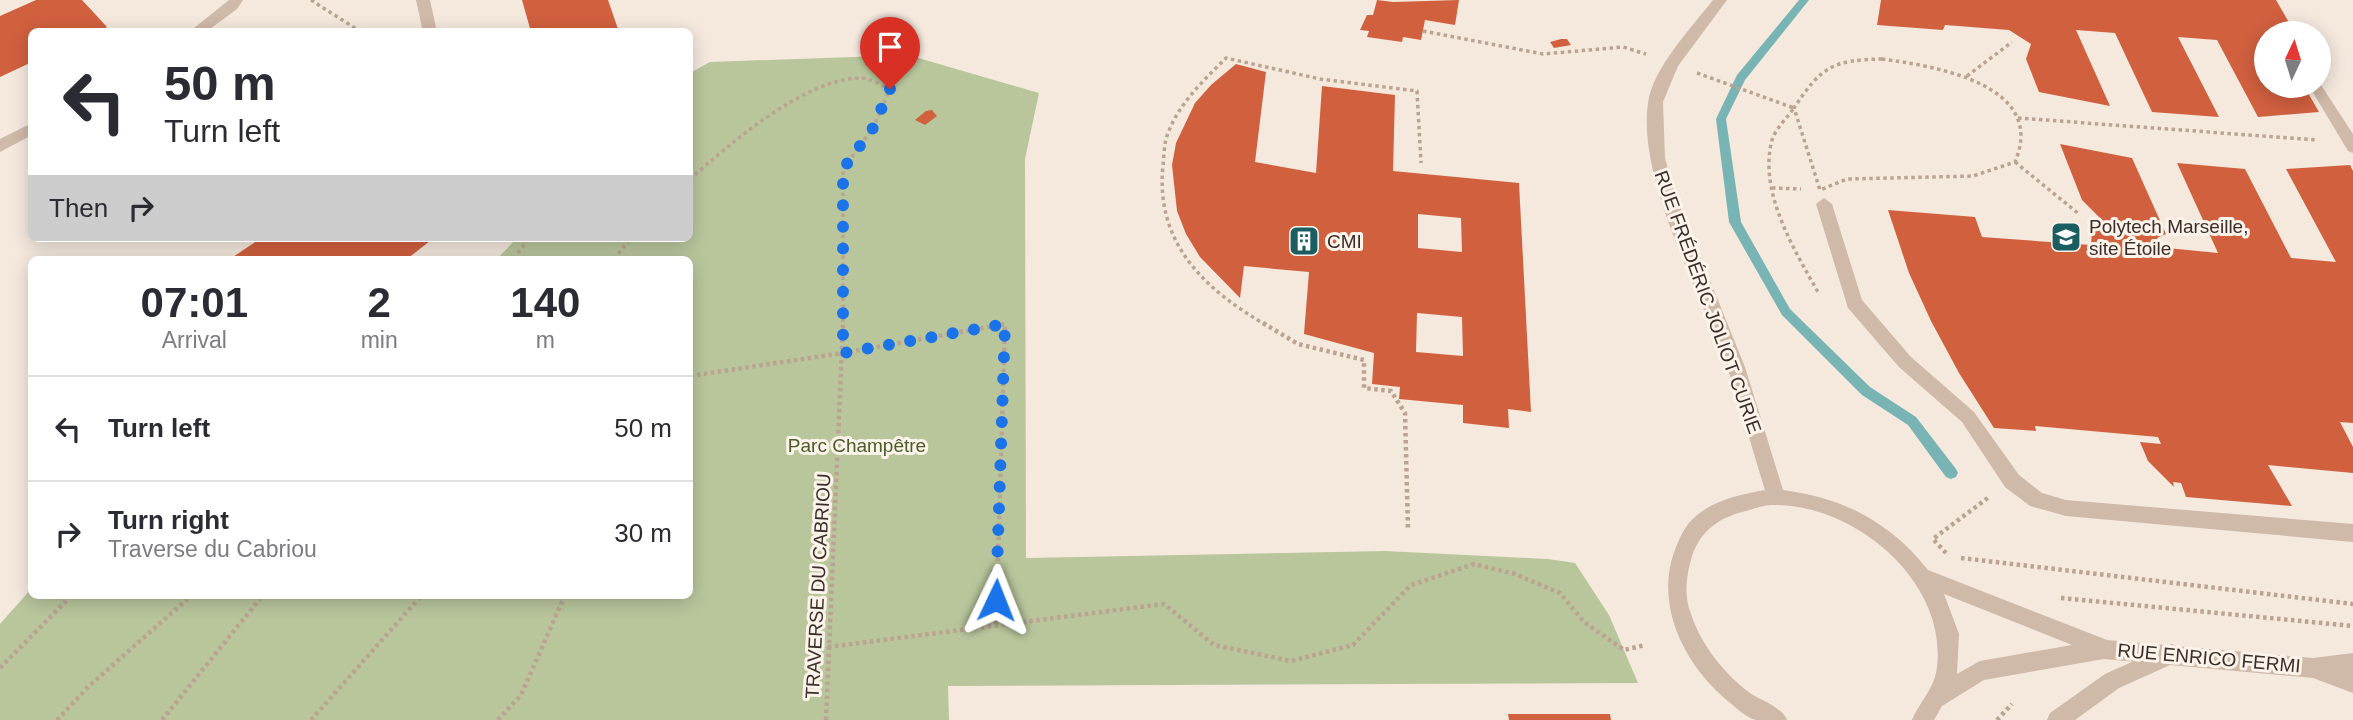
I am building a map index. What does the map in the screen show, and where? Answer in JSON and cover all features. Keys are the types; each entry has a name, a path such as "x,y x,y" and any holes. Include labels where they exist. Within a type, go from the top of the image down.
{"street":[{"path":"202,28 236,0"},
{"path":"423,0 428,28"},
{"name":"RUE FRÉDÉRIC JOLIOT CURIE","path":"1720,0 1671,64 1655,103 1657,158 1667,194 1736,367 1776,496"},
{"path":"2323,98 2352,145"},
{"path":"0,146 28,130"},
{"path":"1822,197 1854,303 1905,362 1968,417 2012,481 2037,500 2066,508 2353,533"},
{"path":"1777,720 1759,715 1726,687 1694,648 1678,605 1678,564 1690,536 1712,514 1741,500 1776,496 1808,499 1842,510 1873,527 1901,550 1925,578 1940,606 1948,638 1948,669 1932,709 1922,720"},
{"name":"RUE ENRICO FERMI","path":"1925,578 2104,649"},
{"name":"RUE ENRICO FERMI","path":"1938,697 1980,671 2104,649 2313,668 2353,663"},
{"path":"2057,720 2112,681 2172,654"},
{"name":"RUE ENRICO FERMI","path":"2313,668 2353,683"}],"path":[{"path":"311,0 355,28"},
{"path":"1423,31 1543,54 1623,47 1653,57"},
{"path":"1967,76 2012,42"},
{"path":"1408,529 1405,413 1391,391 1364,388 1364,360 1298,344 1235,307 1205,283 1173,240 1161,187 1166,139 1191,93 1226,58 1320,79 1417,91 1421,163"},
{"path":"1822,197 1794,108 1817,73 1843,60 1882,59 1921,64 1967,76 2001,95 2018,118 2023,139 2015,162"},
{"path":"1697,73 1747,92"},
{"name":"TRAVERSE DU CABRIOU","path":"693,176 734,139 814,90 862,78 890,89 873,128 843,169 843,353 826,720"},
{"path":"2018,118 2352,145"},
{"path":"1771,188 1822,197 1847,179 1973,176 2015,162"},
{"path":"2015,162 2079,214"},
{"path":"616,256 628,242"},
{"path":"693,376 843,353 1005,324 996,628"},
{"path":"1901,550 2353,604"},
{"path":"828,647 996,628 1164,604 1214,645 1291,660 1353,645 1411,585 1474,564 1515,574 1560,593 1584,622 1624,650 1645,645"},
{"path":"2057,597 2353,626"},
{"path":"0,668 68,599"},
{"path":"57,720 88,687 187,599"},
{"path":"162,720 260,599"},
{"path":"311,720 418,599"},
{"path":"498,720 521,695 563,599"},
{"path":"1997,720 2012,704"}],"green space":[{"name":"Parc Champêtre","path":"908,55 1039,93 1025,159 1026,558 1385,551 1548,559 1575,563 1609,615 1638,683 948,686 949,720 0,720 0,624 28,592 28,599 693,599 693,256 500,256 513,242 693,242 693,71 710,62"}],"building":[{"path":"36,0 82,0 107,27 28,28 28,64 0,77 0,16"},
{"path":"522,0 608,0 618,28 530,28"},
{"path":"1377,0 1459,0 1455,25 1425,20 1421,40 1403,37 1402,42 1367,37 1369,31 1360,30 1367,15 1373,15"},
{"path":"1881,0 2276,0 2288,21 2254,21 2254,98 2311,98 2319,112 2258,117 2217,40 2178,37 2219,117 2152,112 2115,33 2076,30 2110,106 2039,92 2026,59 2031,44 2009,30 1945,25 1943,30 1877,25"},
{"path":"1567,39 1571,45 1554,48 1550,42"},
{"name":"CMI","path":"1236,64 1266,72 1255,162 1316,173 1322,86 1395,95 1393,171 1519,183 1531,412 1508,409 1509,428 1463,423 1463,405 1399,399 1400,387 1372,384 1374,353 1304,334 1309,272 1244,266 1240,298 1200,257 1186,234 1177,211 1172,165 1176,143 1195,103","holes":["1418,214 1461,218 1462,252 1418,248","1417,313 1462,317 1463,356 1416,352"]},
{"path":"932,110 937,116 925,125 915,120 926,111"},
{"path":"2060,144 2132,158 2166,234 2157,238 2167,248 2218,253 2177,163 2245,169 2291,258 2336,262 2286,169 2350,165 2353,171 2353,423 2340,422 2353,447 2353,473 2268,465 2292,506 2186,497 2181,483 2173,482 2174,487 2148,461 2140,442 2161,444 2158,437 2035,426 2036,431 1994,428 1959,373 1931,321 1909,273 1888,210 1975,217 1982,237 2091,245 2092,231 2089,229 2102,220 2082,200"},
{"path":"255,242 429,242 411,256 234,256"},
{"path":"1508,714 1610,714 1611,720 1509,720"}],"waterway":[{"path":"1804,0 1741,78 1721,119 1735,222 1786,312 1866,391 1912,421 1951,473"}],"place":[{"name":"Polytech Marseille, site Étoile","path":"2066,237"},
{"name":"CMI","path":"1304,241"}],"route":[{"path":"890,89 873,128 843,169 843,353 1005,324 996,600"}]}
